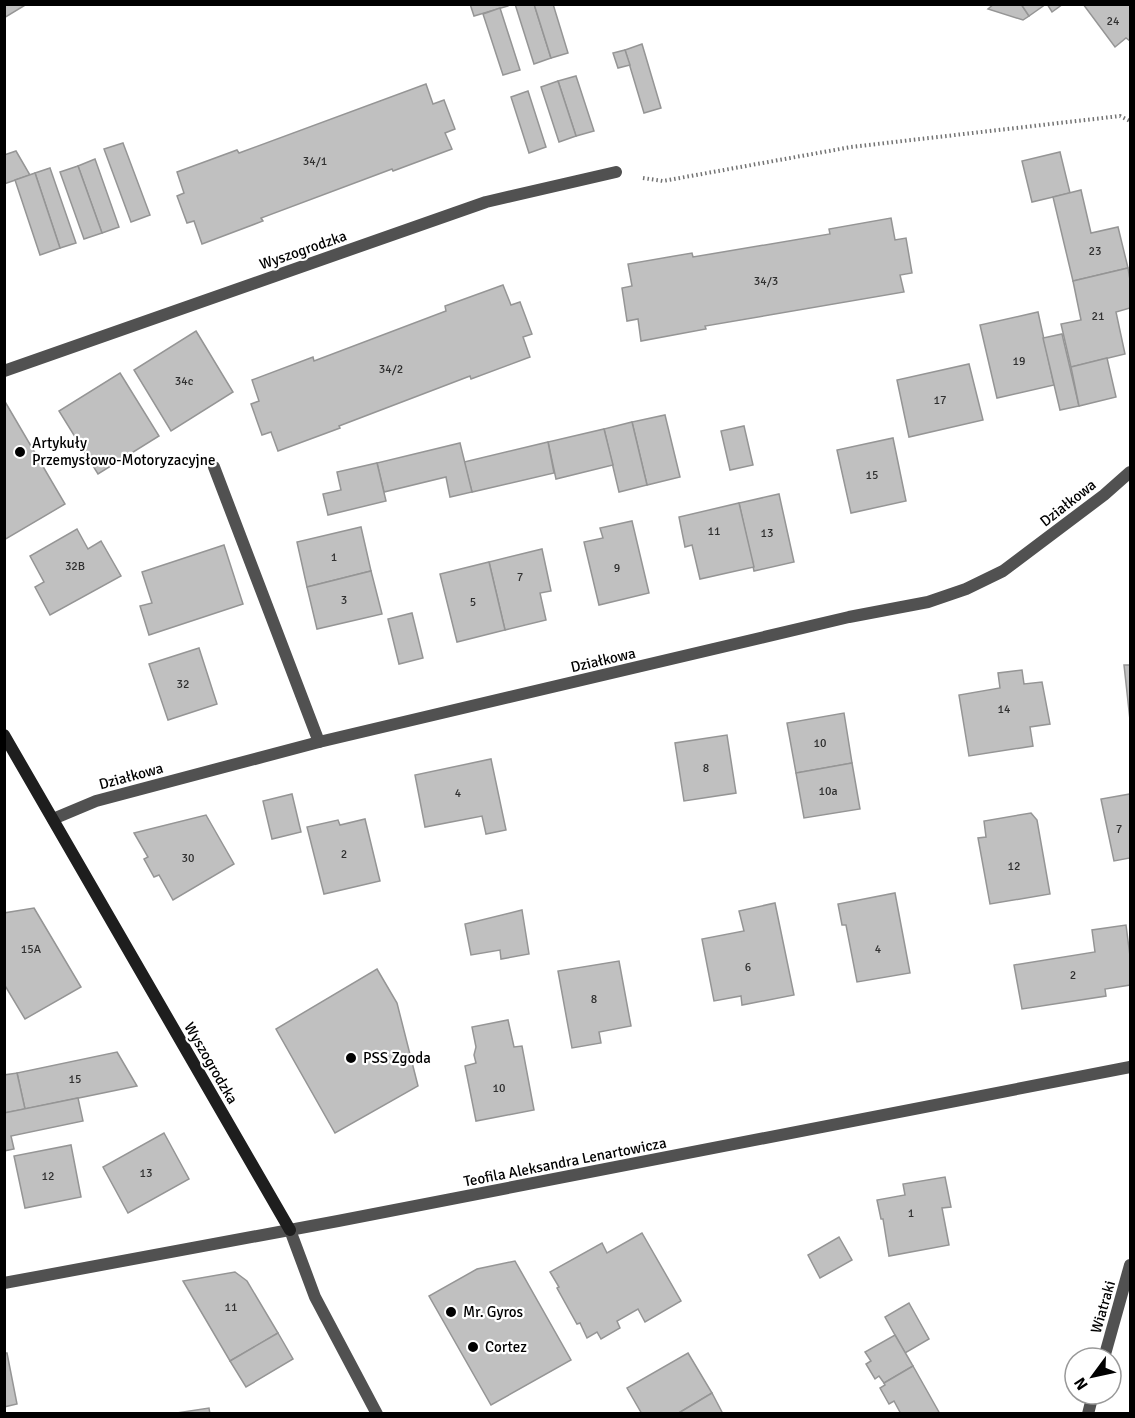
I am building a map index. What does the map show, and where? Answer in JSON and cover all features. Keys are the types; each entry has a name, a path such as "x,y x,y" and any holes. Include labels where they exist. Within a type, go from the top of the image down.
{"street":[{"name":"Wyszogrodzka","path":"4,371 486,202 616,172"},
{"path":"214,466 319,742"},
{"name":"Działkowa","path":"53,819 96,801 319,742 849,617 938,599 966,589 1003,571 1131,472"},
{"name":"Wyszogrodzka","path":"4,735 290,1230 315,1297 377,1413"},
{"name":"Teofila Aleksandra Lenartowicza","path":"4,1283 1131,1067"},
{"name":"Wiatraki","path":"1107,1346 1131,1265"}],"path":[{"path":"616,172 663,181 851,147 1120,116 1131,121"}],"building":[{"path":"4,4 27,4 4,18"},
{"path":"470,4 508,4 508,6 474,16"},
{"path":"515,4 534,4 551,58 534,64"},
{"path":"534,4 553,4 568,53 551,58"},
{"path":"994,4 1021,4 1029,16 1023,20 988,9"},
{"path":"1021,4 1046,4 1029,16"},
{"path":"1047,4 1063,4 1052,12"},
{"path":"1083,4 1130,4 1130,41 1126,38 1115,47"},
{"path":"500,8 520,70 503,75 483,14"},
{"path":"642,44 661,108 644,113 625,50"},
{"path":"625,50 630,65 618,68 613,53"},
{"path":"576,76 594,131 576,136 558,81"},
{"path":"558,81 576,136 559,142 541,87"},
{"path":"426,84 433,104 444,100 455,129 445,133 452,149 261,218 263,221 202,244 194,221 187,223 177,196 184,193 177,172 237,150 239,153"},
{"path":"528,91 546,147 529,153 511,97"},
{"path":"123,143 150,215 131,222 104,149"},
{"path":"16,151 30,175 4,184 4,155"},
{"path":"1060,152 1070,193 1032,202 1022,161"},
{"path":"95,159 119,227 102,233 78,166"},
{"path":"78,166 102,233 84,239 60,172"},
{"path":"50,168 76,243 60,248 35,173"},
{"path":"35,173 60,248 40,255 15,180"},
{"path":"1081,190 1091,233 1118,227 1128,268 1073,281 1053,197"},
{"path":"891,218 895,240 906,238 912,273 900,275 904,292 705,326 706,329 641,341 638,319 627,321 622,288 632,286 628,264 692,253 693,257 830,234 829,229"},
{"path":"1128,268 1130,308 1116,312 1125,354 1071,367 1061,324 1081,320 1073,281"},
{"path":"503,285 511,305 520,302 532,334 523,337 530,357 471,379 470,376 278,451 271,432 262,435 251,404 259,401 252,380 313,357 314,361 446,311 445,306"},
{"path":"1038,312 1054,385 997,398 980,325"},
{"path":"196,331 233,392 171,431 134,370"},
{"path":"1062,334 1079,406 1060,410 1043,338"},
{"path":"1107,358 1116,397 1079,406 1071,367"},
{"path":"969,364 983,420 909,437 897,380"},
{"path":"120,373 159,436 98,474 59,411"},
{"name":"Artykuły Przemysłowo-Motoryzacyjne","path":"4,400 65,504 4,540"},
{"path":"665,415 680,477 647,485 632,422"},
{"path":"632,422 647,485 619,492 604,429"},
{"path":"744,426 753,465 730,470 721,431"},
{"path":"604,429 613,465 556,479 548,442"},
{"path":"893,438 906,501 851,513 837,450"},
{"path":"548,442 554,473 472,492 464,462"},
{"path":"460,443 472,492 450,497 446,477 384,492 377,463"},
{"path":"377,463 386,501 328,515 323,494 341,490 337,472"},
{"path":"779,494 794,562 754,571 739,503"},
{"path":"739,503 754,567 700,579 692,545 685,547 679,517"},
{"path":"632,521 649,593 599,605 584,542 603,538 600,528"},
{"path":"361,527 371,571 307,587 297,542"},
{"path":"77,529 88,549 101,541 121,576 50,615 35,587 44,582 30,556"},
{"path":"224,545 243,604 149,635 140,606 152,603 142,572"},
{"path":"542,549 551,591 540,593 546,620 505,630 489,562"},
{"path":"489,562 505,630 457,642 440,574"},
{"path":"371,571 382,614 317,629 307,587"},
{"path":"412,613 423,658 399,664 388,619"},
{"path":"199,648 217,704 168,720 149,664"},
{"path":"1124,665 1130,665 1130,720"},
{"path":"1022,670 1024,684 1042,682 1050,724 1030,727 1033,746 969,756 959,695 1000,688 998,673"},
{"path":"844,713 852,763 796,773 787,723"},
{"path":"727,735 736,793 684,801 675,743"},
{"path":"491,759 506,830 486,834 482,816 425,827 415,775"},
{"path":"852,763 860,809 804,818 796,773"},
{"path":"292,794 301,832 272,839 263,801"},
{"path":"1130,794 1130,858 1114,861 1101,799"},
{"path":"1031,813 1037,820 1050,894 990,904 978,838 986,837 984,821"},
{"path":"206,815 234,864 173,900 159,875 154,877 144,859 148,857 134,833"},
{"path":"365,819 380,881 324,894 307,827 338,820 340,825"},
{"path":"895,893 910,973 857,982 846,925 842,925 838,904"},
{"path":"775,903 794,995 742,1005 741,996 714,1001 702,939 744,931 739,911"},
{"path":"34,908 81,987 25,1019 4,984 4,913"},
{"path":"522,910 529,954 501,959 500,950 471,955 465,924"},
{"path":"1126,925 1130,956 1130,985 1105,989 1106,996 1022,1009 1014,965 1095,952 1092,930"},
{"path":"619,961 631,1026 599,1032 601,1043 572,1048 558,971"},
{"name":"PSS Zgoda","path":"377,969 397,1003 418,1086 335,1133 276,1029"},
{"path":"508,1020 514,1047 522,1046 534,1110 476,1121 465,1066 476,1063 472,1027"},
{"path":"117,1052 137,1086 25,1109 17,1073"},
{"path":"17,1073 25,1109 4,1113 4,1075"},
{"path":"78,1098 83,1121 11,1136 14,1149 4,1151 4,1113"},
{"path":"164,1133 189,1179 128,1213 103,1167"},
{"path":"71,1145 81,1197 25,1208 14,1156"},
{"path":"945,1177 951,1207 942,1208 949,1245 889,1256 883,1219 881,1219 877,1200 905,1195 903,1184"},
{"path":"642,1233 681,1301 645,1322 638,1309 617,1321 620,1328 601,1339 597,1332 587,1338 580,1323 577,1324 550,1272 602,1243 607,1253"},
{"path":"839,1237 852,1260 820,1278 808,1255"},
{"path":"515,1261 571,1360 491,1405 429,1296 477,1269"},
{"path":"235,1272 247,1281 278,1333 230,1361 183,1281"},
{"path":"909,1303 929,1339 905,1353 885,1317"},
{"path":"278,1333 293,1359 246,1387 230,1361"},
{"path":"895,1335 913,1366 884,1383 879,1376 875,1379 866,1364 871,1361 865,1352"},
{"path":"4,1353 7,1353 17,1404 4,1407"},
{"path":"688,1353 712,1393 677,1414 642,1414 627,1388"},
{"path":"913,1366 940,1414 901,1414 894,1401 889,1404 880,1388 885,1385 884,1383"},
{"path":"712,1393 723,1414 677,1414"},
{"path":"209,1408 210,1414 170,1414"}],"place":[{"name":"Artykuły Przemysłowo-Motoryzacyjne","path":"20,452"},
{"name":"PSS Zgoda","path":"351,1058"},
{"name":"Mr. Gyros","path":"451,1312"},
{"name":"Cortez","path":"473,1347"}]}
